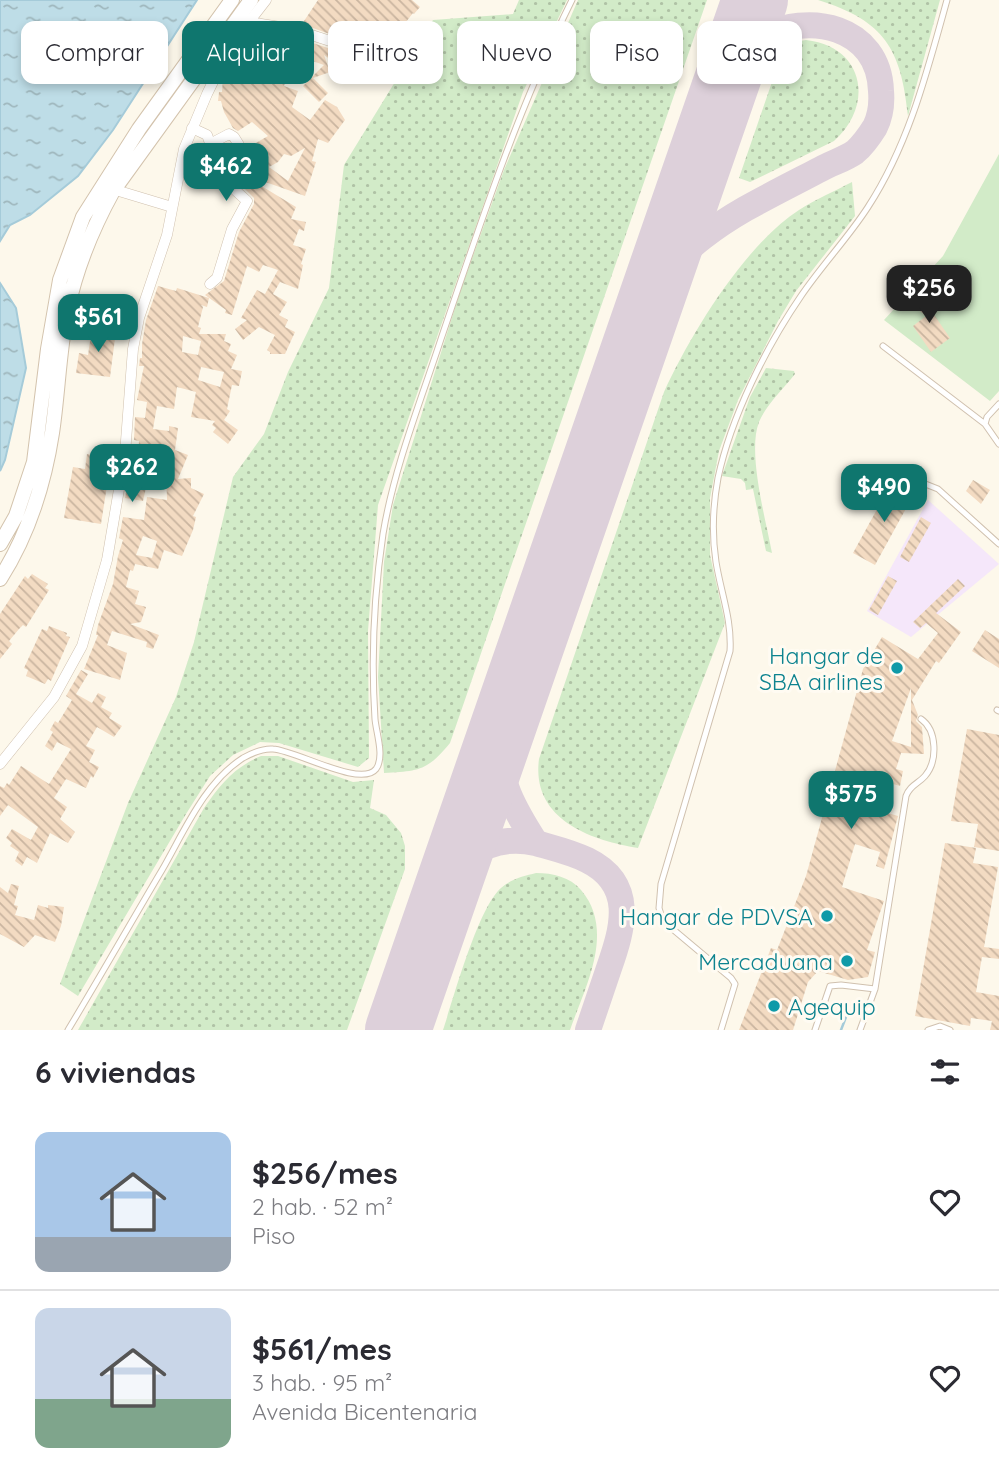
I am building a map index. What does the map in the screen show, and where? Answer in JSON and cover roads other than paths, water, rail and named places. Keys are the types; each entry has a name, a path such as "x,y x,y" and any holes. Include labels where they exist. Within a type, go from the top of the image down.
{"street":[{"path":"0,579 28,526 39,496 52,434 68,307 84,251 108,188 232,0"},
{"path":"0,544 16,516 34,462 48,349 60,280 83,216 108,188 251,0"},
{"path":"250,21 266,0"},
{"path":"0,764 54,697 82,646 91,618 107,560 125,454 137,328 167,235 184,149 212,84"},
{"path":"191,128 207,135 224,180 247,201 232,229 217,278 210,284"},
{"path":"212,143 229,134 234,136 239,145"},
{"path":"108,188 172,208"}],"lane":[{"path":"68,1030 196,812 222,775 237,762 261,750 274,749 361,775 377,768 379,750 373,679 375,617 384,533 392,493 498,170 523,106 572,0"},
{"path":"721,1030 735,984 732,978 663,921 659,908 662,884 730,651 731,635 715,560 718,478 741,409 783,324 802,294 868,207 907,133 947,0"},
{"path":"883,346 985,424 999,444"},
{"path":"985,424 987,417 999,404"},
{"path":"885,468 938,489 999,544"},
{"path":"860,1030 875,989 906,796 908,789 928,772 933,753 932,730 921,719"},
{"path":"815,1030 830,986 875,989"},
{"path":"928,1030 940,1026 950,1030"}],"water":[{"path":"0,0 197,0 168,45 168,21 21,21 21,84 143,84 113,130 78,176 30,215 10,225 0,241"},
{"path":"0,283 16,308 26,368 5,460 0,471"}],"waterway":[{"path":"841,1030 846,1017"}],"place":[{"name":"Hangar de SBA airlines","path":"897,668"},
{"name":"Hangar de PDVSA","path":"827,916"},
{"name":"Mercaduana","path":"847,961"},
{"name":"Agequip","path":"774,1006"}]}
